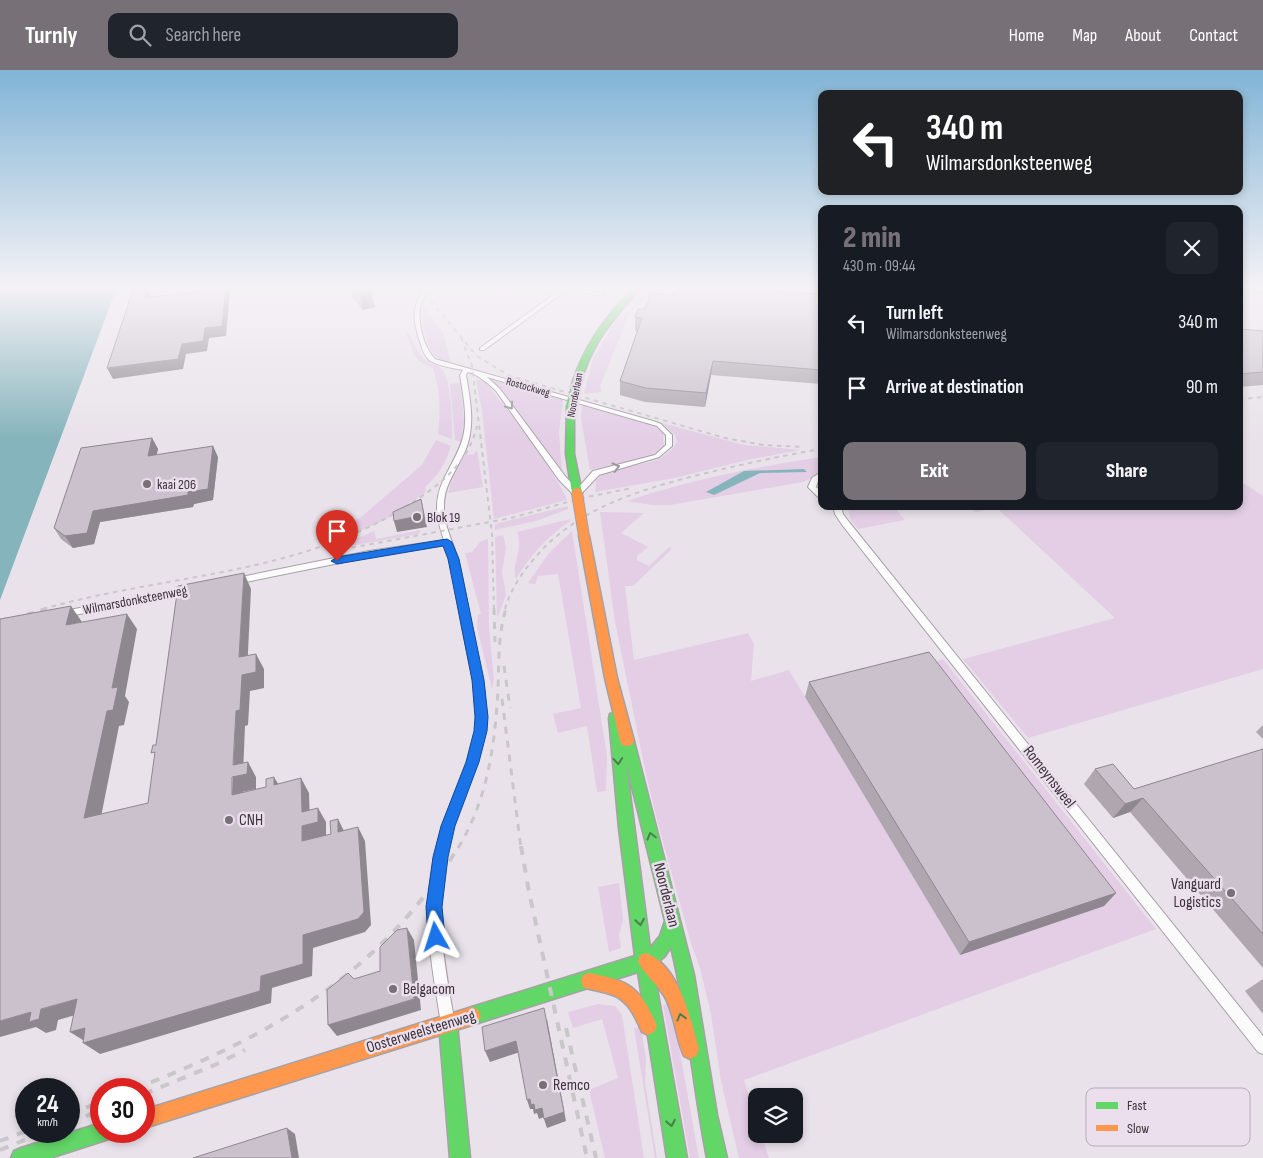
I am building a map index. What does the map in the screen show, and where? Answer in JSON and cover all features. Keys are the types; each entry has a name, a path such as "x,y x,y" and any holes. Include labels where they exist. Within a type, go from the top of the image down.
{"main road":[{"name":"Noorderlaan","path":"594,338 587,351 570,408 570,454 611,678 672,917 693,1015 708,1115 717,1158"},
{"name":"Noorderlaan","path":"611,678 622,802 664,1087 677,1158"},
{"name":"Oosterweelsteenweg","path":"155,1116 646,961 660,953 667,943 672,917"},
{"name":"Noorderlaan","path":"646,961 660,972 676,997 708,1115"},
{"path":"585,981 616,985 633,997 648,1023 664,1087"},
{"path":"448,1024 460,1158"},
{"path":"21,1158 90,1136"}],"street":[{"name":"Rostockweg","path":"422,338 427,354 433,360 651,422 669,435 669,446 657,456 596,473 576,493"},
{"path":"482,349 497,338"},
{"path":"448,1024 434,921 434,898 440,857 448,826 472,762 482,717 480,688 461,590 439,506 440,496 464,445 467,434 468,422 463,374 466,370"},
{"path":"475,373 489,381 498,390 562,478 576,493"},
{"path":"818,478 814,480 812,486 818,492"},
{"name":"Romeynsweel","path":"838,510 846,524 1263,1047"},
{"path":"228,582 369,554 447,542"},
{"name":"Wilmarsdonksteenweg","path":"51,616 194,589"}],"shaded area":[{"path":"408,338 411,338 425,360 441,368 445,374 451,403 452,439 438,434 439,401 433,368 421,362 413,351"},
{"path":"426,338 444,338 451,363 441,360 430,350"},
{"path":"605,338 620,338 600,386 601,392 584,394 593,359"},
{"path":"494,379 563,399 559,433 562,472 499,387 491,380"},
{"path":"476,380 482,380 490,388 514,419 554,476 567,500 494,519 482,410"},
{"path":"460,383 464,419 461,442 455,440 450,384"},
{"path":"582,405 654,426 663,433 664,446 651,456 590,470 581,418"},
{"path":"662,423 744,445 800,450 747,460 675,478 595,492 596,480 605,474 616,469 650,462 661,458 670,451 677,442 675,435"},
{"path":"436,440 451,446 441,469 425,487 426,492 385,520 339,540 339,531 361,517 422,465"},
{"path":"477,450 483,487 448,493 451,482 465,454 473,455"},
{"path":"818,457 818,475 803,482 670,505 652,505 627,501 723,475"},
{"path":"1243,483 1263,496 1263,669 1028,738 963,659 1115,618 999,510 1243,510"},
{"path":"568,506 568,509 536,521 495,530 495,524"},
{"path":"849,510 896,510 905,520 858,529 850,519"},
{"path":"600,512 644,513 621,533 648,547 637,556 637,560 649,566 669,547 672,549 633,586 625,586 634,660 748,633 754,644 751,681 789,670 960,955 1103,906 923,667 943,659 1156,929 744,1080 748,1093 748,1143 764,1143 769,1158 739,1158 721,1081 711,1014 700,968 691,943 658,824 615,622"},
{"path":"570,519 540,547 516,579 515,568 519,545 517,532"},
{"path":"421,530 418,534 344,547 344,544 374,531 376,539"},
{"path":"572,531 607,756 606,791 597,792 587,726 558,733 553,714 581,708 558,574 538,576 535,584 528,583 549,553"},
{"path":"503,535 506,547 502,572 506,595 497,619 495,537"},
{"path":"488,539 489,629 494,679 492,689 477,627 478,615 481,614 465,553 472,552 481,541"},
{"path":"619,883 623,919 619,935 621,948 609,952 598,887"},
{"path":"598,1004 615,1006 622,1015 644,1158 605,1158 589,1090 618,1078 602,1019 573,1028 568,1012"},
{"path":"670,1004 672,1008 699,1158 690,1158 663,1005"},
{"path":"641,1027 646,1060 645,1082 657,1158 655,1158 634,1028"}],"water":[{"path":"0,338 98,338 0,600"},
{"path":"804,469 807,472 760,473 714,495 706,492 744,471"}],"building":[{"path":"117,338 203,338 203,341 182,344 178,359 107,368"},
{"path":"635,338 818,338 818,370 713,361 706,393 646,388 620,381"},
{"path":"1243,338 1263,338 1263,372 1243,374"},
{"name":"kaai 206","path":"152,438 148,456 213,446 208,489 188,492 188,495 93,511 87,533 65,536 54,528 81,448"},
{"path":"421,499 424,515 394,521 393,512"},
{"name":"CNH","path":"244,573 239,657 256,654 256,672 242,675 240,710 236,711 233,765 248,762 247,774 232,777 232,795 266,787 266,779 274,777 274,785 301,778 302,812 318,808 318,822 302,826 302,841 331,834 330,821 338,819 338,832 358,827 364,912 358,919 303,935 303,964 261,976 260,991 83,1043 85,1028 70,1032 77,999 41,1009 39,1019 29,1022 31,1012 0,1021 0,619 71,606 66,625 127,614 112,688 118,687 113,710 107,711 84,818 148,803 155,752 151,753 153,745 156,745 178,586"},
{"path":"929,652 1116,893 969,942 809,682"},
{"name":"Vanguard Logistics","path":"1263,749 1263,934 1143,798 1125,804 1095,769 1113,764 1134,789"},
{"name":"Belgacom","path":"407,928 414,999 328,1025 327,990 348,973 354,979 380,971 380,947 397,930"},
{"name":"Remco","path":"544,1008 564,1112 544,1119 542,1108 535,1110 534,1104 531,1105 530,1099 527,1100 516,1041 485,1051 482,1027"},
{"path":"287,1128 292,1158 193,1158"}],"railway":[{"path":"461,338 472,366 491,522"},
{"path":"462,338 477,356 510,376 725,438 763,445 804,447"},
{"path":"1243,399 1263,397"},
{"path":"43,609 139,587 235,570 328,544 373,525 436,486 462,460 477,426"},
{"path":"505,609 520,577 550,542 568,527 608,504 630,495 698,475 818,450"},
{"path":"491,522 582,498 632,488"},
{"path":"334,551 491,522"},
{"path":"491,522 494,609"},
{"path":"0,622 48,608"},
{"path":"494,608 495,642"},
{"path":"458,848 476,810 488,771 497,710 500,638 506,608"},
{"path":"504,666 510,708"},
{"path":"502,699 521,848"},
{"path":"155,1081 231,1047 276,1023 318,996 358,966 394,931 428,891 459,846"},
{"path":"521,846 529,892 587,1158"},
{"path":"566,1028 596,1158"},
{"path":"155,1089 217,1064 245,1050"},
{"path":"80,1110 90,1106"},
{"path":"80,1119 90,1114"},
{"path":"0,1141 15,1135"},
{"path":"0,1150 17,1143"}],"traffic: fast":[{"path":"575,387 579,372 595,338"},
{"path":"570,408 575,387"},
{"path":"570,408 570,454 577,493"},
{"path":"615,718 633,883 658,1049 677,1158"},
{"path":"627,741 686,975 708,1115 717,1158"},
{"path":"472,1016 646,961 663,946 671,924"},
{"path":"448,1024 460,1158"},
{"path":"21,1158 90,1136"}],"traffic: slow":[{"path":"577,493 584,536"},
{"path":"584,536 611,678 627,741"},
{"path":"646,961 664,981 676,1001 690,1050"},
{"path":"589,981 611,986 627,993 639,1006 648,1026"},
{"path":"155,1116 472,1016"}],"place":[{"name":"kaai 206","path":"147,484"},
{"name":"Blok 19","path":"417,517"},
{"name":"CNH","path":"229,820"},
{"name":"Vanguard Logistics","path":"1231,893"},
{"name":"Belgacom","path":"393,989"},
{"name":"Remco","path":"543,1085"}],"route":[{"path":"337,561 447,542 454,559 478,680 482,717 472,762 448,826 440,857 434,898 436,937"}]}
